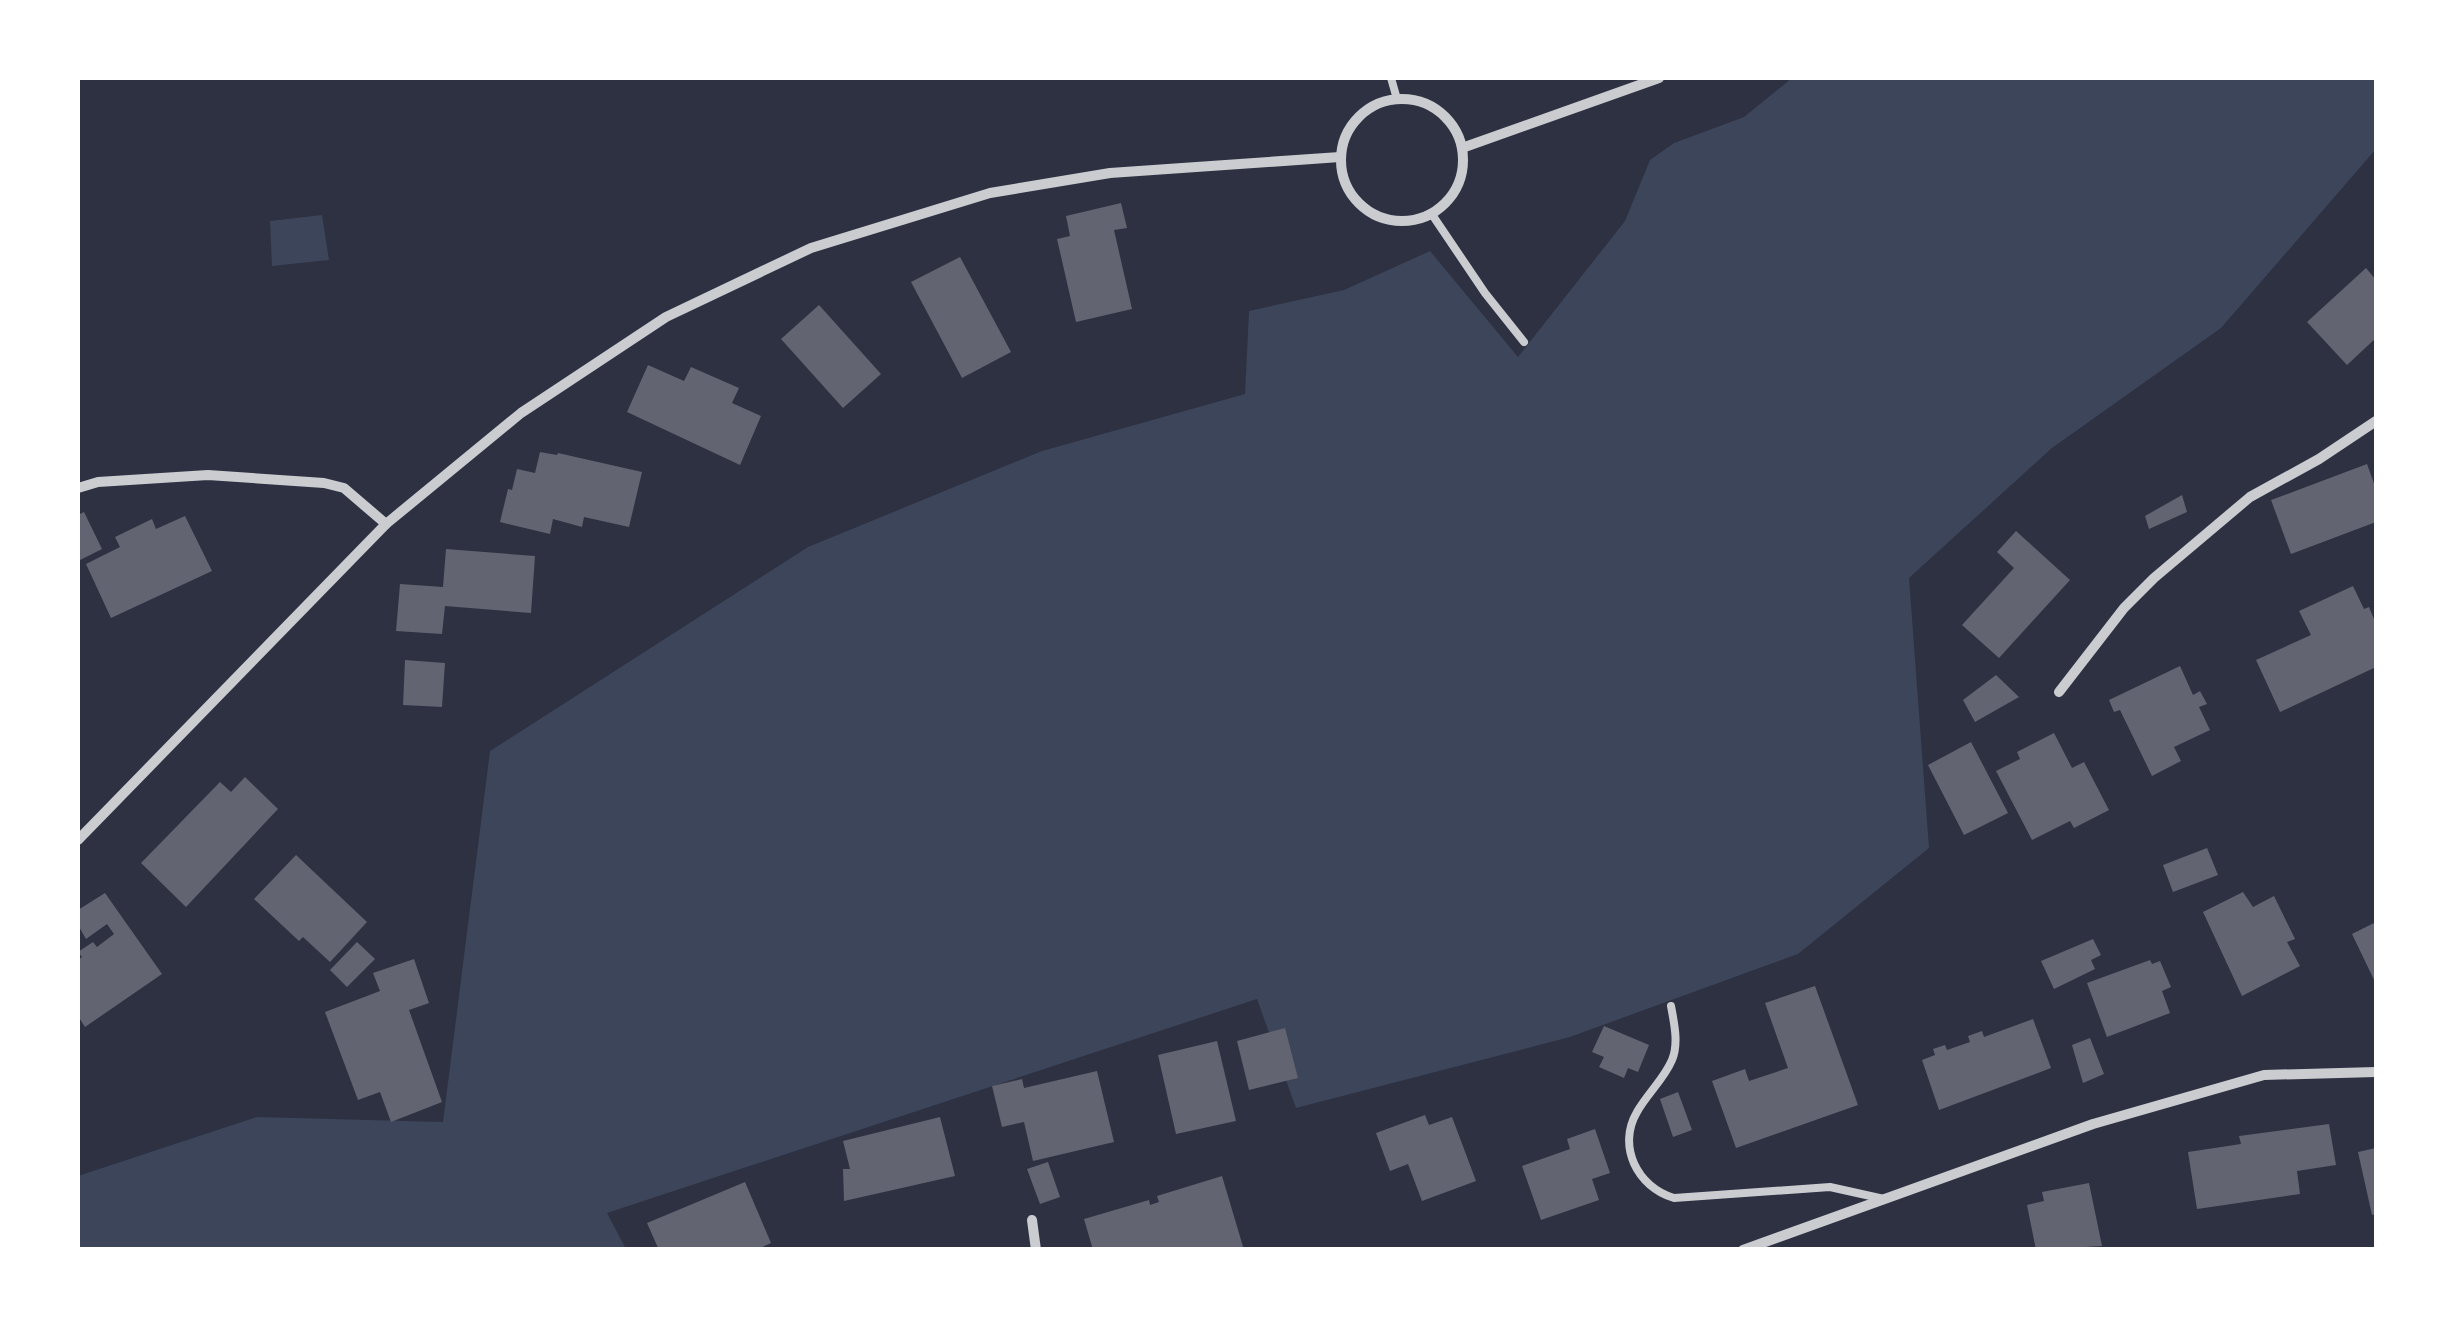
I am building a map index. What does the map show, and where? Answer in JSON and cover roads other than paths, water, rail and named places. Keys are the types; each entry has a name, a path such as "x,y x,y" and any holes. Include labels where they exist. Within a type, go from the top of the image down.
{"street":[{"path":"1462,148 1659,78"},
{"path":"1397,99 1431,106 1445,117 1462,148 1457,186 1431,214 1396,221 1362,207 1342,176 1340,157 1344,140 1364,112 1397,99"},
{"path":"78,840 386,524 522,413 666,317 811,248 990,194 1110,173 1340,157"},
{"path":"2059,692 2124,608 2154,578 2250,498 2376,422"},
{"path":"78,488 208,474 324,483 344,488 386,524"},
{"path":"1743,1250 2092,1124 2264,1076 2376,1072"},
{"path":"1032,1220 1036,1250"}],"lane":[{"path":"1391,78 1397,99"},
{"path":"1431,214 1524,342"},
{"path":"1670,1006 1675,1028 1672,1060 1634,1115 1630,1136 1631,1156 1638,1173 1652,1187 1674,1198 1830,1187 1884,1199"}]}
